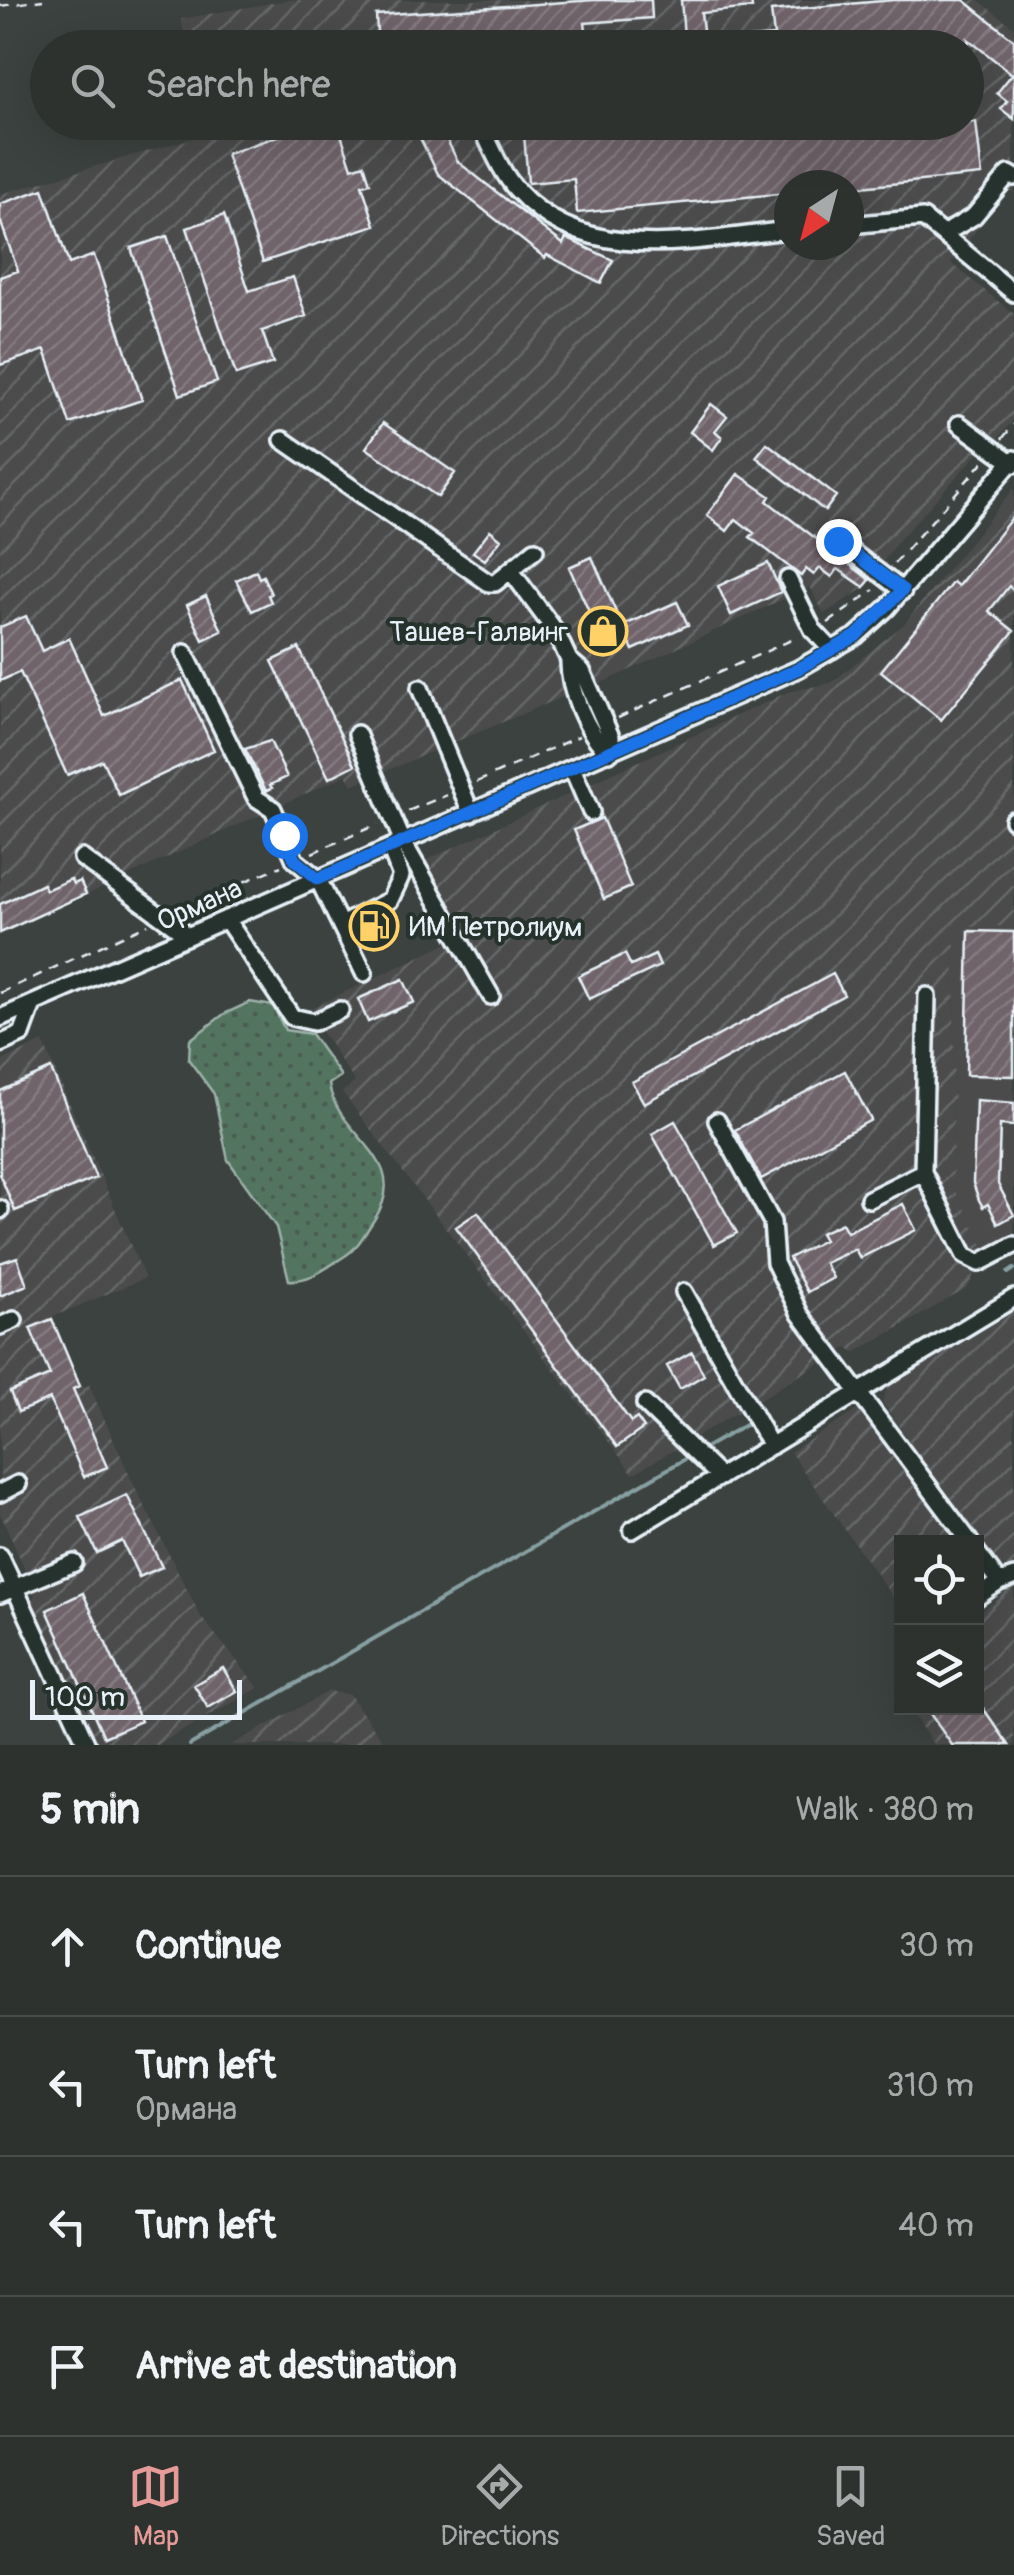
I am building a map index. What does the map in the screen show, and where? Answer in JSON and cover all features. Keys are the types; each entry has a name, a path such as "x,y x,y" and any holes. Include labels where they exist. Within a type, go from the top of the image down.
{"street":[{"path":"488,140 516,190 563,226 592,238 641,244 774,231"},
{"path":"944,234 974,216 1009,174 1014,178"},
{"path":"864,224 922,218 1014,292"},
{"path":"959,424 1013,462"},
{"path":"283,440 489,583 495,583 535,550"},
{"name":"Ормана","path":"0,1018 798,669 872,624 1013,462"},
{"path":"838,541 903,590"},
{"path":"511,571 556,632 570,660 582,671 611,737 609,752 597,743 568,677 570,660"},
{"path":"788,579 813,630 832,650"},
{"path":"185,654 256,798 273,810 295,860 318,879 364,974"},
{"path":"420,688 471,812"},
{"path":"341,925 390,900 401,876 396,845 357,734"},
{"path":"572,768 591,812"},
{"path":"396,845 490,996"},
{"path":"82,858 188,936"},
{"path":"226,920 292,1017 314,1022 340,1010"},
{"path":"927,996 923,1172 965,1256 979,1264 1014,1245"},
{"path":"0,1044 22,1034 33,1004"},
{"path":"717,1121 772,1222 775,1264 793,1300 965,1535"},
{"path":"868,1200 923,1172"},
{"path":"684,1292 770,1446"},
{"path":"632,1530 1014,1298"},
{"path":"646,1404 720,1477"},
{"path":"0,1492 18,1484"},
{"path":"0,1556 7,1591 87,1745"},
{"path":"984,1559 1006,1580 984,1593"},
{"path":"7,1591 74,1563"}],"path":[{"path":"0,6 42,0"},
{"path":"908,546 1014,424"},
{"path":"605,724 813,630 871,594"}],"shaded area":[{"path":"288,0 978,0 1014,27 1014,193 1008,189 951,263 1014,314 1014,419 898,541 864,588 824,614 810,587 597,685 589,667 560,681 565,696 352,785 346,775 0,935 0,194 186,140 984,140 984,30 184,30 181,19"},
{"path":"1014,488 1014,926 955,927 953,1186 985,1249 968,1288 854,1353 848,1347 633,1474 342,1092 355,1082 307,1010 448,943 407,869 788,692 831,683 904,624"},
{"path":"955,926 1014,926 1014,1234 985,1249 953,1186"},
{"path":"43,1042 145,1278 52,1317 82,1387 89,1385 201,1617 259,1688 157,1745 95,1745 31,1604 35,1592 0,1513 0,1062"},
{"path":"1014,1312 1014,1566 996,1565 984,1548 984,1535 975,1535 882,1402 888,1387"},
{"path":"861,1408 952,1535 894,1535 894,1599 790,1452"},
{"path":"1014,1586 1014,1745 934,1745 913,1715 984,1715 984,1609"},
{"path":"329,1691 350,1695 386,1745 231,1745"}],"green space":[{"path":"250,1002 273,1006 285,1030 311,1034 341,1076 329,1084 335,1103 380,1164 385,1180 384,1199 354,1249 304,1279 289,1280 276,1227 228,1160 214,1094 189,1060 190,1040 224,1014"}],"building":[{"path":"594,0 651,0 652,18 585,23 586,30 377,30 376,15"},
{"path":"681,0 751,0 752,8 701,13 703,30 684,30"},
{"path":"893,0 964,0 1014,40 1014,119 1001,109 1007,101 997,93 1012,74 984,52 984,30 773,30 771,11"},
{"path":"267,140 343,140 352,168 364,164 370,183 362,185 375,225 263,262 226,154"},
{"path":"421,140 447,140 458,162 563,244 566,238 613,260 601,283 547,255 545,258 438,174"},
{"path":"524,140 978,140 982,175 864,187 864,170 774,170 774,194 577,213 574,179 528,183"},
{"path":"43,189 69,264 94,255 142,400 70,424 45,350 0,365 0,277 18,271 0,220 0,204"},
{"path":"224,215 249,291 293,277 306,316 262,331 273,363 236,375 187,228"},
{"path":"167,236 217,382 180,395 131,248"},
{"path":"711,404 727,416 715,431 722,437 713,450 690,432"},
{"path":"383,423 455,473 438,497 366,448"},
{"path":"767,443 836,496 825,511 756,457"},
{"path":"738,474 870,580 864,587 838,569 832,577 820,568 814,575 806,569 801,576 750,537 754,533 736,519 727,531 707,515"},
{"path":"1014,515 1014,591 1009,586 989,611 1014,631 941,720 881,671 953,582 958,586"},
{"path":"490,530 501,539 485,560 473,552"},
{"path":"592,557 622,626 677,602 688,625 633,650 630,644 608,654 569,567"},
{"path":"768,563 781,592 731,615 718,586"},
{"path":"256,571 259,578 263,576 271,602 252,611 236,580"},
{"path":"206,596 222,631 203,640 187,605"},
{"path":"26,616 42,651 69,638 104,716 182,680 214,750 119,795 102,760 67,775 20,672 0,681 0,627"},
{"path":"299,648 355,765 329,778 272,661"},
{"path":"270,741 287,777 266,791 245,749"},
{"path":"602,818 631,887 604,899 574,830"},
{"path":"71,879 73,884 80,881 86,894 0,933 0,904 43,884 46,890"},
{"path":"381,917 389,933 371,941 363,926"},
{"path":"969,931 1014,932 1014,1076 966,1075"},
{"path":"625,954 631,966 655,955 660,966 589,999 578,976"},
{"path":"833,974 844,995 644,1103 632,1082"},
{"path":"403,979 414,1002 368,1022 358,999"},
{"path":"51,1069 96,1178 15,1211 0,1175 0,1091"},
{"path":"845,1071 871,1120 761,1179 735,1130"},
{"path":"976,1100 1014,1103 1014,1126 1000,1125 998,1184 1014,1215 998,1224 988,1204 983,1207 973,1183"},
{"path":"675,1121 737,1233 714,1245 652,1134"},
{"path":"903,1204 916,1230 860,1258 855,1249 825,1263 833,1278 807,1292 789,1258 824,1240 820,1233 842,1223 847,1232"},
{"path":"478,1212 631,1422 637,1418 644,1428 617,1447 456,1227"},
{"path":"17,1257 27,1285 0,1296 0,1263"},
{"path":"52,1319 80,1386 73,1389 107,1467 84,1477 50,1399 18,1412 10,1392 50,1375 30,1328"},
{"path":"692,1352 704,1375 680,1389 667,1366"},
{"path":"127,1495 162,1567 139,1577 122,1541 97,1553 80,1517"},
{"path":"83,1593 141,1721 104,1737 47,1610"},
{"path":"223,1668 237,1691 208,1708 194,1685"},
{"path":"984,1709 1009,1745 952,1745 931,1715 984,1715"}],"waterway":[{"path":"1008,1273 1014,1269"},
{"path":"701,1450 747,1424"},
{"path":"190,1745 692,1455"}],"place":[{"name":"Ташев-Галвинг","path":"603,631"},
{"name":"ИМ Петролиум","path":"374,926"}],"route":[{"path":"284,835 295,860 318,879 798,669 872,624 903,590 838,541"}]}
